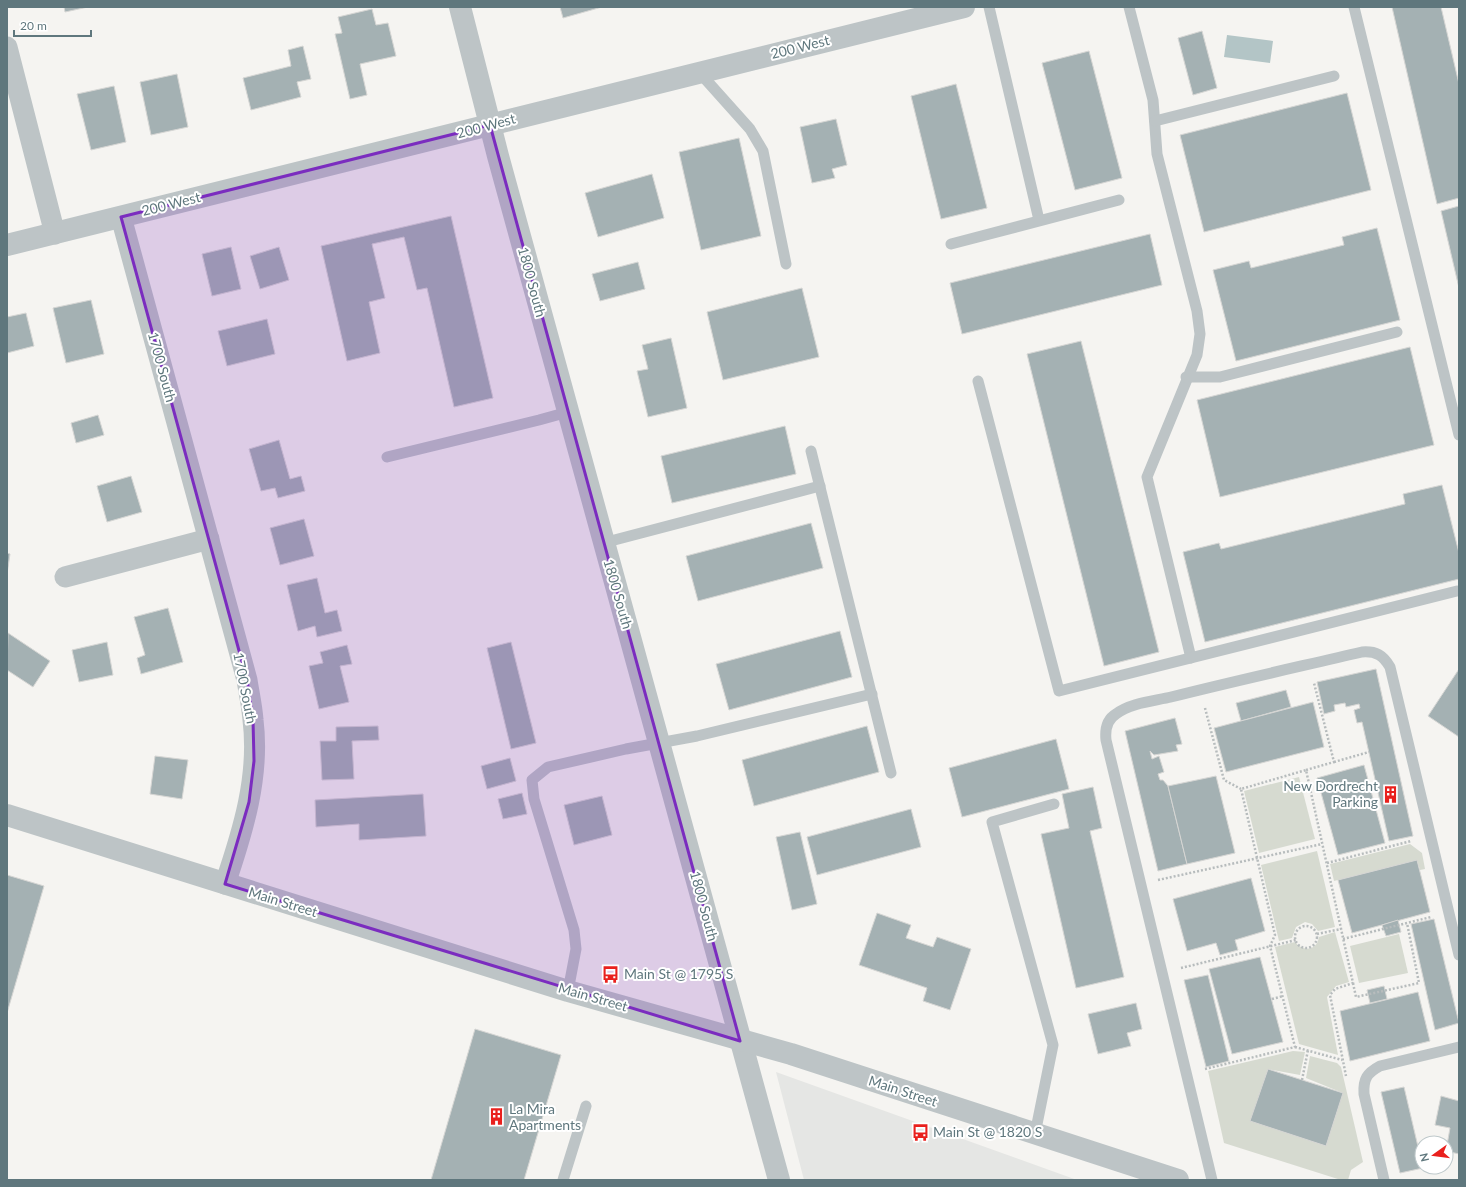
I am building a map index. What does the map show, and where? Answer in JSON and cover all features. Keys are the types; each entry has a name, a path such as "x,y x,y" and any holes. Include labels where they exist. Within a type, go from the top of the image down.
{"street":[{"name":"1800 South","path":"460,7 490,125 603,543 779,1180"},
{"name":"200 West","path":"7,245 964,7"},
{"path":"7,47 54,234"},
{"name":"1700 South","path":"121,217 209,539 246,680 253,720 254,761 249,802 225,884"},
{"path":"65,577 209,539"},
{"name":"Main Street","path":"7,815 568,991 740,1041 791,1054 1178,1180"}],"lane":[{"path":"989,7 1039,220"},
{"path":"1130,7 1153,100 1157,154 1197,311 1200,334 1197,355 1186,377 1147,477 1191,658"},
{"path":"1354,7 1459,435"},
{"path":"699,72 750,129 763,151 786,264"},
{"path":"1155,121 1334,76"},
{"path":"951,244 1119,200"},
{"path":"1186,377 1220,377 1397,332"},
{"path":"978,381 1058,691 1457,591"},
{"path":"387,457 568,412"},
{"path":"811,451 891,772"},
{"path":"603,543 820,486"},
{"path":"1212,1180 1106,740 1105,731 1108,721 1115,714 1124,709 1181,694 1354,654 1370,652 1379,654 1390,668 1459,955"},
{"path":"568,991 576,949 574,930 534,799 532,780 548,767 626,749 659,744 872,694"},
{"path":"1034,1134 1053,1045 992,822 1054,804"},
{"path":"1384,1180 1364,1094 1363,1083 1369,1072 1380,1066 1459,1047"},
{"path":"563,1180 586,1106"}],"path":[{"path":"1314,681 1334,762"},
{"path":"1205,707 1224,780 1241,789 1369,752"},
{"path":"1306,770 1356,997 1419,983 1407,923"},
{"path":"1241,789 1256,859 1275,935 1270,946 1295,1047"},
{"path":"1327,863 1411,841"},
{"path":"1158,880 1322,844"},
{"path":"1343,939 1434,916"},
{"path":"1304,926 1314,928 1317,934 1317,942 1308,948 1301,946 1296,940 1297,930 1304,926"},
{"path":"1317,934 1341,928"},
{"path":"1181,968 1296,940"},
{"path":"1347,1083 1330,995 1335,989 1353,983"},
{"path":"1272,999 1283,996"},
{"path":"1200,1071 1295,1047 1342,1060"},
{"path":"1302,1080 1308,1050"}],"highlighted area":[{"path":"490,125 740,1041 225,884 249,802 254,761 253,720 247,680 121,217"}],"shaded area":[{"path":"1227,35 1273,41 1270,63 1224,57"},
{"path":"1299,777 1315,839 1259,853 1244,791"},
{"path":"1410,844 1422,853 1425,869 1420,870 1417,860 1334,881 1330,864"},
{"path":"1317,851 1335,927 1318,931 1312,924 1305,922 1296,927 1292,938 1279,941 1261,865"},
{"path":"1335,932 1349,982 1336,986 1327,997 1338,1055 1299,1044 1275,947 1295,942 1306,949 1316,945 1319,937"},
{"path":"1399,934 1408,973 1359,983 1350,946"},
{"path":"1293,1051 1305,1052 1300,1075 1268,1069 1251,1121 1326,1146 1343,1093 1306,1078 1310,1056 1337,1063 1341,1067 1363,1162 1351,1170 1348,1180 1341,1180 1224,1143 1208,1071"},
{"path":"776,1072 1077,1180 804,1180"}],"building":[{"path":"64,7 88,7 65,12"},
{"path":"560,7 602,7 563,18"},
{"path":"1392,7 1441,7 1459,84 1459,198 1437,204"},
{"path":"372,9 376,25 388,23 396,56 360,64 367,95 350,99 335,34 342,33 338,17"},
{"path":"1202,31 1217,88 1193,95 1178,38"},
{"path":"303,46 311,79 297,82 301,97 251,110 243,78 291,66 288,50"},
{"path":"1089,51 1122,178 1075,190 1042,63"},
{"path":"177,74 188,127 151,135 140,82"},
{"path":"956,84 987,208 941,219 911,96"},
{"path":"114,86 126,142 91,150 77,94"},
{"path":"1347,93 1371,190 1204,232 1180,135"},
{"path":"836,119 847,165 832,169 835,178 812,183 800,127"},
{"path":"739,138 761,236 701,250 679,152"},
{"path":"652,174 664,218 598,237 585,193"},
{"path":"1459,206 1459,288 1441,211"},
{"path":"451,216 493,398 454,407 427,288 417,290 404,237 372,244 385,298 369,302 380,353 347,361 321,246"},
{"path":"1377,228 1400,320 1236,361 1213,270 1249,261 1251,268 1344,245 1342,237"},
{"path":"1150,234 1162,285 962,334 950,283"},
{"path":"231,247 241,289 212,296 202,254"},
{"path":"279,247 289,280 260,289 250,256"},
{"path":"638,262 645,289 600,301 592,274"},
{"path":"802,288 819,357 723,380 707,312"},
{"path":"91,300 104,354 66,363 53,308"},
{"path":"26,313 34,346 7,353 7,317"},
{"path":"267,319 275,354 227,366 218,331"},
{"path":"671,338 687,408 648,417 637,371 648,369 642,345"},
{"path":"1081,341 1159,652 1104,666 1027,354"},
{"path":"1410,347 1434,445 1220,497 1197,400"},
{"path":"98,415 104,435 76,443 71,423"},
{"path":"785,426 796,474 672,503 661,456"},
{"path":"279,440 290,479 301,476 305,491 278,498 275,488 261,491 249,449"},
{"path":"131,476 142,512 107,522 97,486"},
{"path":"1442,485 1459,553 1459,579 1205,642 1183,552 1219,543 1221,549 1405,504 1403,494"},
{"path":"304,519 314,556 280,565 270,528"},
{"path":"811,523 823,568 698,601 686,556"},
{"path":"7,553 10,554 7,574"},
{"path":"317,578 325,613 337,610 342,631 317,637 315,626 298,631 287,585"},
{"path":"168,608 183,662 141,674 137,658 145,655 134,617"},
{"path":"840,631 852,677 729,710 716,664"},
{"path":"8,633 50,661 33,687 7,670"},
{"path":"107,642 113,675 79,682 72,650"},
{"path":"511,642 536,743 511,749 487,648"},
{"path":"347,645 352,664 340,666 349,702 319,709 309,666 323,663 320,652"},
{"name":"New Dordrecht Parking","path":"1376,669 1413,836 1389,841 1362,722 1357,723 1354,710 1360,708 1359,704 1346,707 1345,703 1334,705 1335,711 1324,714 1317,682"},
{"path":"1459,669 1459,737 1428,716"},
{"path":"1286,690 1291,707 1241,721 1236,703"},
{"path":"1313,702 1324,747 1226,772 1214,728"},
{"path":"1175,718 1182,744 1176,745 1178,751 1154,755 1150,751 1152,759 1159,756 1164,772 1158,774 1160,780 1163,780 1168,786 1187,864 1158,871 1125,731"},
{"path":"378,726 379,740 352,741 354,779 322,780 320,741 336,741 336,727"},
{"path":"867,726 879,772 754,806 742,760"},
{"path":"1056,739 1069,789 962,817 949,768"},
{"path":"155,756 188,760 182,799 150,794"},
{"path":"510,758 516,781 487,789 481,766"},
{"path":"1364,765 1385,843 1338,855 1317,778"},
{"path":"1216,776 1235,853 1187,864 1168,786"},
{"path":"1093,787 1102,828 1090,831 1124,977 1076,988 1041,834 1069,828 1062,794"},
{"path":"522,793 527,814 503,819 498,799"},
{"path":"423,794 426,836 359,840 359,824 316,827 315,800"},
{"path":"602,796 612,835 574,845 564,805"},
{"path":"911,809 921,847 817,875 807,837"},
{"path":"800,832 817,904 792,910 776,837"},
{"path":"1417,860 1430,912 1352,933 1338,880"},
{"path":"7,875 44,886 7,1013"},
{"path":"1251,878 1265,931 1235,940 1238,950 1220,955 1216,943 1187,951 1173,899"},
{"path":"877,913 911,925 906,938 933,947 937,937 971,949 950,1010 923,1001 927,988 859,965"},
{"path":"1434,919 1459,1023 1435,1030 1411,924"},
{"path":"1398,920 1401,932 1386,936 1382,925"},
{"path":"1260,957 1283,1042 1232,1054 1209,969"},
{"path":"1208,975 1229,1061 1206,1067 1184,980"},
{"path":"1384,986 1387,999 1370,1003 1367,990"},
{"path":"1418,992 1430,1041 1350,1061 1340,1011"},
{"path":"1136,1003 1142,1029 1127,1033 1131,1046 1098,1054 1088,1014"},
{"name":"La Mira Apartments","path":"475,1029 561,1055 524,1180 431,1180"},
{"path":"1268,1069 1343,1093 1326,1146 1250,1121"},
{"path":"1404,1087 1415,1135 1414,1135 1414,1170 1400,1173 1381,1092"},
{"path":"1441,1096 1459,1101 1459,1154 1454,1153 1454,1135 1449,1135 1450,1128 1435,1125"}],"place":[{"name":"New Dordrecht Parking","path":"1391,794"},
{"name":"Main St @ 1795 S","path":"611,974"},
{"name":"La Mira Apartments","path":"496,1117"},
{"name":"Main St @ 1820 S","path":"920,1132"}]}
